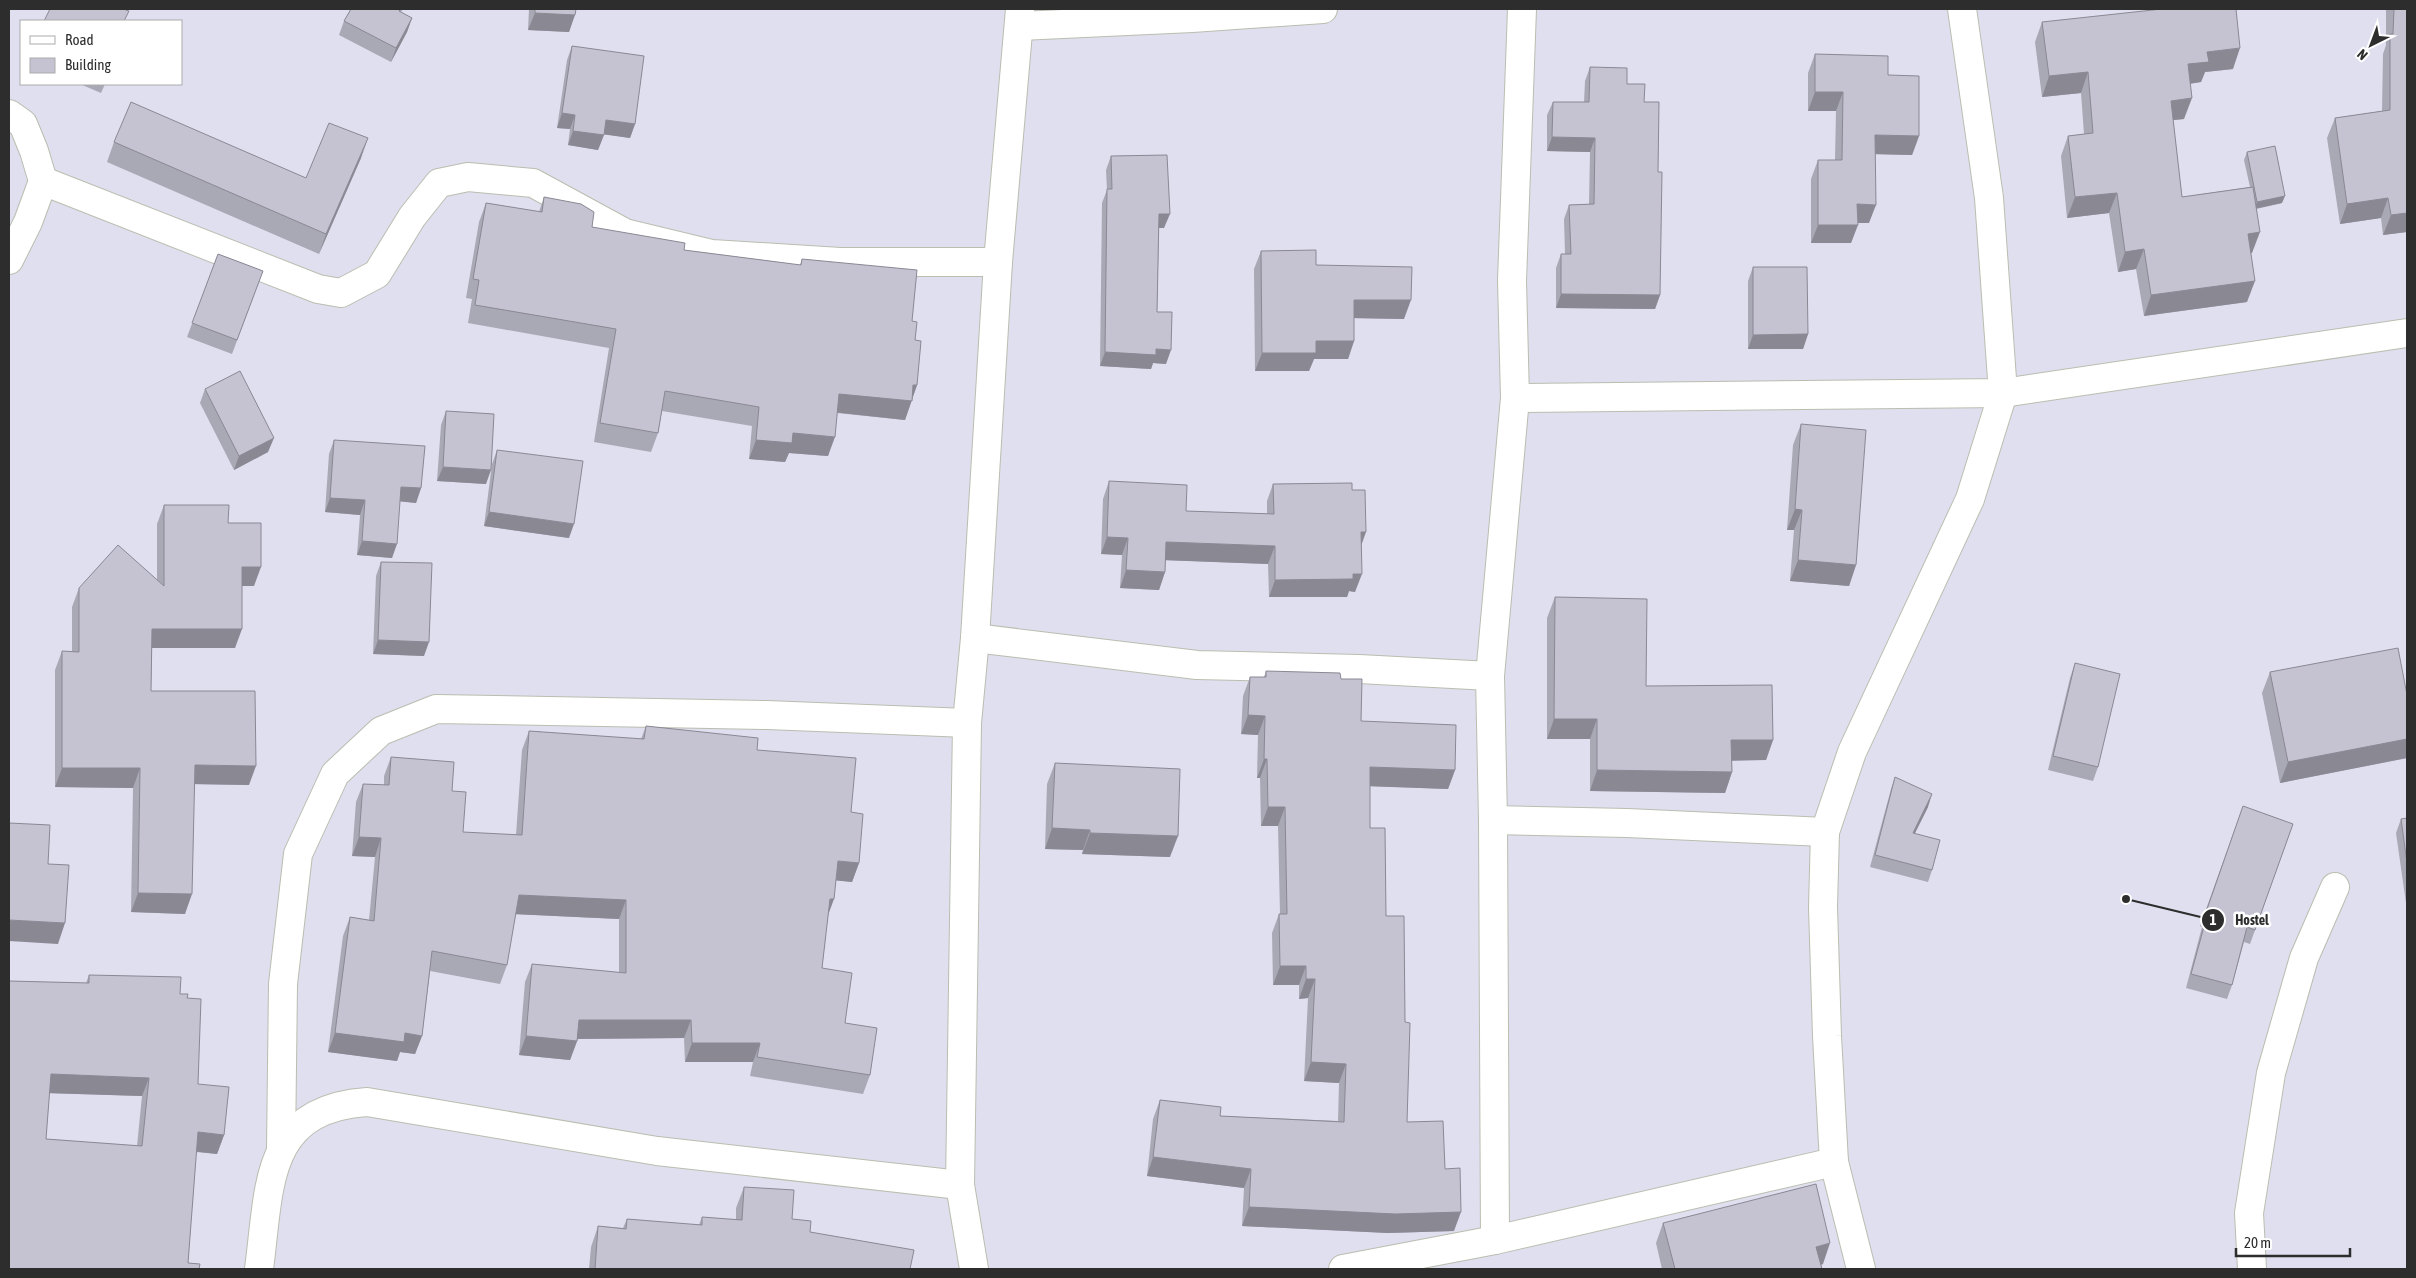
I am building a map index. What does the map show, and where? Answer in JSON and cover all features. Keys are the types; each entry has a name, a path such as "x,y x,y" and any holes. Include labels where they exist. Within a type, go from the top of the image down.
{"street":[{"path":"974,1269 960,1185 967,723 975,638 998,262 1020,17 1192,18 1323,9"},
{"path":"1495,1240 1493,820 1490,676 1515,398 1512,281 1522,9"},
{"path":"1861,1269 1834,1162 1824,946 1825,832 1852,752 1970,499 2003,393 1989,198 1962,9"},
{"path":"9,114 23,124 43,181 28,222 9,260"},
{"path":"43,181 318,289 341,293 377,274 412,216 439,182 468,176 533,183 625,233 712,254 840,262 998,262"},
{"path":"1515,398 2003,393 2407,333"},
{"path":"975,638 1197,665 1350,669 1490,676"},
{"path":"281,1148 283,984 298,854 335,774 381,731 436,709 767,715 967,723"},
{"path":"1493,820 1627,823 1825,832"},
{"path":"2252,1269 2249,1213 2271,1073 2304,958 2335,888"},
{"path":"259,1269 272,1172 281,1148 297,1128 317,1112 341,1103 367,1102 656,1151 960,1185"},
{"path":"1342,1269 1495,1240 1834,1162"}],"building":[{"path":"50,9 123,9 129,11 124,20 44,20"},
{"path":"351,9 400,9 399,11 412,18 396,48 344,21"},
{"path":"535,9 576,9 575,15 535,13"},
{"path":"2162,9 2236,9 2240,48 2207,52 2209,62 2188,64 2192,98 2171,101 2182,197 2253,187 2260,232 2248,234 2255,281 2151,295 2144,249 2125,252 2117,193 2075,197 2068,136 2093,133 2088,72 2049,76 2042,22"},
{"path":"2394,9 2407,9 2407,213 2391,215 2388,198 2347,204 2335,118 2390,110 2390,34 2393,34"},
{"path":"572,46 644,56 635,124 606,120 604,135 573,131 575,115 562,113"},
{"path":"1815,54 1888,56 1888,75 1919,76 1919,136 1875,135 1876,205 1857,204 1858,225 1818,225 1818,160 1842,160 1843,92 1815,92"},
{"path":"1590,67 1627,68 1627,84 1645,84 1644,102 1659,102 1658,172 1662,172 1660,295 1561,294 1561,254 1571,254 1569,205 1594,204 1595,138 1552,137 1553,102 1589,102"},
{"path":"131,102 306,178 329,123 368,138 326,234 114,142"},
{"path":"2275,146 2285,196 2257,202 2247,152"},
{"path":"1167,155 1170,214 1159,214 1157,312 1172,312 1171,350 1156,349 1156,355 1105,352 1107,189 1112,189 1111,156"},
{"path":"544,197 581,204 594,212 592,227 685,243 684,250 801,265 802,259 917,270 912,321 917,322 915,340 921,341 917,385 913,385 912,401 839,394 835,437 793,433 792,443 756,440 759,407 665,391 658,433 600,423 616,329 475,305 479,280 473,279 486,203 542,212"},
{"path":"1316,250 1316,265 1412,267 1411,300 1354,300 1354,341 1316,341 1316,353 1262,353 1261,251"},
{"path":"218,254 263,271 237,340 192,323"},
{"path":"1753,267 1807,267 1808,334 1753,335"},
{"path":"240,371 274,438 239,456 205,389"},
{"path":"446,411 494,414 491,470 443,467"},
{"path":"1801,424 1866,430 1856,565 1798,560 1802,510 1795,509"},
{"path":"334,440 425,446 421,488 401,487 397,544 362,541 365,500 330,498"},
{"path":"497,450 583,461 574,524 489,512"},
{"path":"1109,481 1187,485 1186,511 1274,514 1273,484 1352,483 1352,490 1365,490 1366,532 1361,532 1362,574 1353,574 1353,579 1275,580 1275,546 1166,542 1165,572 1126,570 1128,538 1107,537"},
{"path":"164,505 229,505 228,523 261,523 261,567 242,567 242,629 152,629 151,691 255,691 256,766 195,765 192,894 138,893 140,768 62,768 62,651 79,652 79,588 118,545 164,586"},
{"path":"381,562 432,563 429,642 378,640"},
{"path":"1555,597 1647,599 1646,686 1772,685 1773,740 1731,740 1732,772 1597,770 1597,719 1554,719"},
{"path":"2398,648 2407,695 2407,739 2288,762 2270,672"},
{"path":"2075,663 2120,674 2098,767 2053,756"},
{"path":"1266,671 1340,673 1341,679 1362,679 1361,721 1456,725 1455,770 1370,767 1370,828 1385,828 1386,916 1404,916 1405,1022 1410,1023 1407,1122 1443,1121 1445,1169 1460,1168 1461,1212 1395,1214 1249,1207 1251,1169 1153,1157 1160,1100 1221,1107 1220,1116 1344,1122 1346,1064 1311,1062 1315,979 1306,979 1306,966 1280,966 1279,914 1287,914 1285,807 1268,807 1267,759 1264,759 1265,716 1248,715 1250,677 1266,677"},
{"path":"646,726 758,738 757,750 856,758 851,812 863,814 859,863 838,861 834,899 830,899 822,968 852,973 845,1023 877,1028 870,1075 757,1057 760,1043 692,1043 691,1020 579,1020 577,1041 526,1036 532,964 626,973 626,900 519,895 507,965 432,951 422,1036 405,1033 404,1042 335,1033 350,917 374,921 381,838 359,837 363,784 389,785 391,757 454,762 452,791 466,792 463,832 522,835 529,731 644,739"},
{"path":"1055,763 1180,769 1178,836 1090,833 1090,830 1052,828"},
{"path":"1895,777 1932,794 1913,833 1940,840 1932,870 1875,855"},
{"path":"2243,806 2293,824 2255,930 2247,927 2232,985 2191,974 2208,912 2206,912"},
{"path":"2407,818 2407,863 2401,819"},
{"path":"9,823 50,825 48,864 69,865 65,923 9,920"},
{"path":"89,975 181,977 180,994 188,994 187,998 201,999 198,1084 229,1087 224,1135 198,1132 188,1263 200,1264 199,1269 9,1269 9,981 89,983","holes":["51,1074 149,1078 142,1146 46,1139"]},
{"path":"1816,1184 1830,1243 1816,1247 1822,1269 1675,1269 1663,1223"},
{"path":"744,1187 794,1190 792,1219 811,1221 810,1232 914,1250 910,1269 595,1269 598,1226 626,1229 627,1219 702,1225 702,1217 742,1220"}],"place":[{"name":"Hostel","path":"2126,899"}]}
